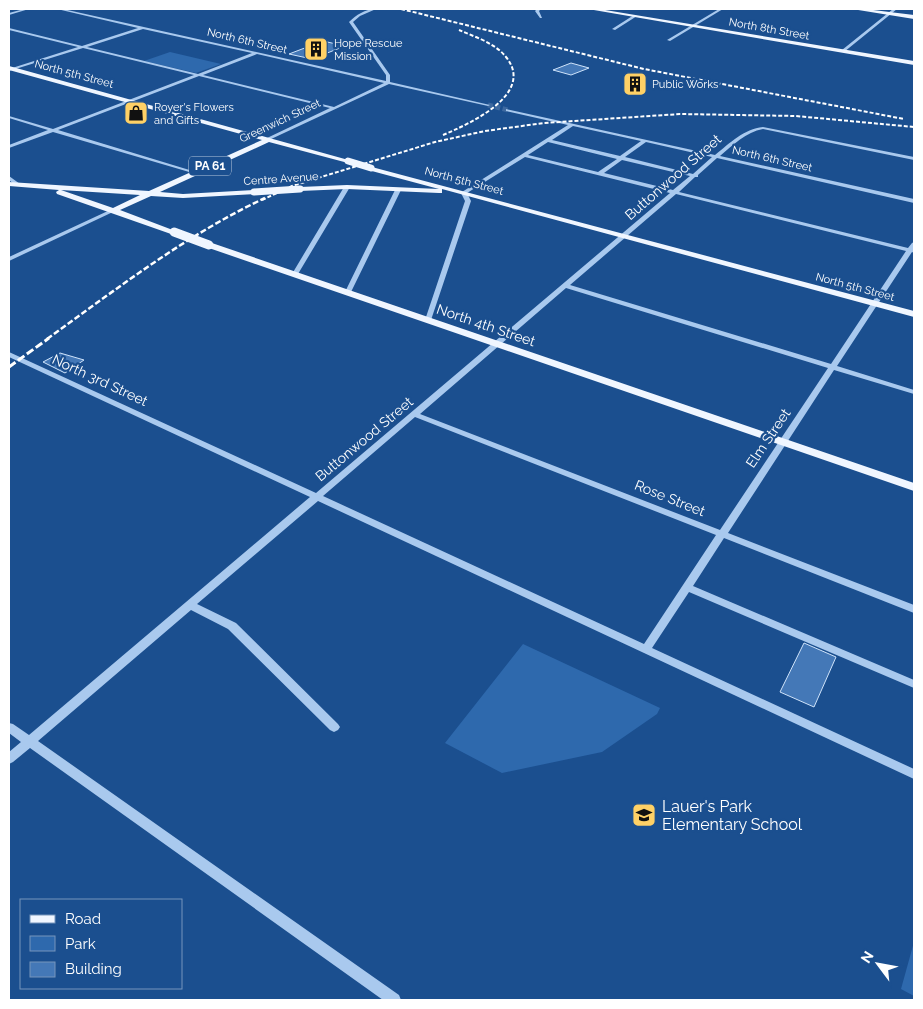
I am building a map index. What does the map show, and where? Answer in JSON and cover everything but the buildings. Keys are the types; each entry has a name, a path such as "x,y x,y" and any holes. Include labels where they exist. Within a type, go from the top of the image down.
{"main road":[{"name":"North 8th Street","path":"591,9 914,63"},
{"path":"854,9 914,17"},
{"name":"North 5th Street","path":"10,69 914,314"},
{"name":"Greenwich Street","path":"112,212 269,139"},
{"name":"Centre Avenue","path":"9,184 182,196 347,187 464,193"},
{"name":"North 4th Street","path":"48,187 112,212 914,487"}],"street":[{"path":"9,14 27,9"},
{"name":"North 6th Street","path":"59,9 488,105"},
{"path":"374,9 356,17 351,22 388,75 388,83"},
{"path":"539,9 537,11 541,17"},
{"path":"669,40 721,9"},
{"path":"843,51 894,9"},
{"path":"614,29 636,16"},
{"path":"10,69 142,27"},
{"path":"9,29 334,108"},
{"path":"9,147 257,53"},
{"name":"Greenwich Street","path":"269,139 388,83"},
{"name":"North 6th Street","path":"508,110 914,201"},
{"path":"9,117 194,173"},
{"path":"428,320 468,201 464,193 573,124"},
{"name":"Buttonwood Street","path":"9,759 696,176 737,139 755,129 770,128 914,158"},
{"path":"547,140 696,176"},
{"path":"599,174 646,140"},
{"path":"523,155 913,248"},
{"path":"9,178 18,185"},
{"path":"295,274 347,187"},
{"path":"348,292 398,190"},
{"name":"Greenwich Street","path":"9,259 112,212"},
{"name":"Elm Street","path":"646,649 721,533 913,248"},
{"path":"566,286 914,392"},
{"name":"North 3rd Street","path":"9,354 914,774"},
{"name":"Rose Street","path":"414,414 914,609"},
{"path":"686,587 914,684"},
{"path":"190,605 232,626 334,727"},
{"path":"9,727 28,743 394,1000"}],"green space":[{"path":"170,52 221,64 196,73 144,61"},
{"path":"523,644 660,708 657,714 602,752 502,773 445,743"},
{"path":"914,942 914,996 901,989"}],"tunnel":[{"path":"488,105 508,110"}],"railway":[{"path":"401,9 644,69 904,119"},
{"path":"443,135 496,106 506,95 512,83 513,71 506,57 484,41 459,30"},
{"path":"262,200 292,186 435,142 485,131 544,123 680,114 796,116 914,127"},
{"path":"47,339 180,245 265,198"},
{"path":"9,367 49,338"}],"place":[{"name":"Hope Rescue Mission","path":"316,49"},
{"name":"Public Works","path":"635,84"},
{"name":"Royer's Flowers and Gifts","path":"136,113"},
{"name":"Lauer's Park Elementary School","path":"644,815"}]}
